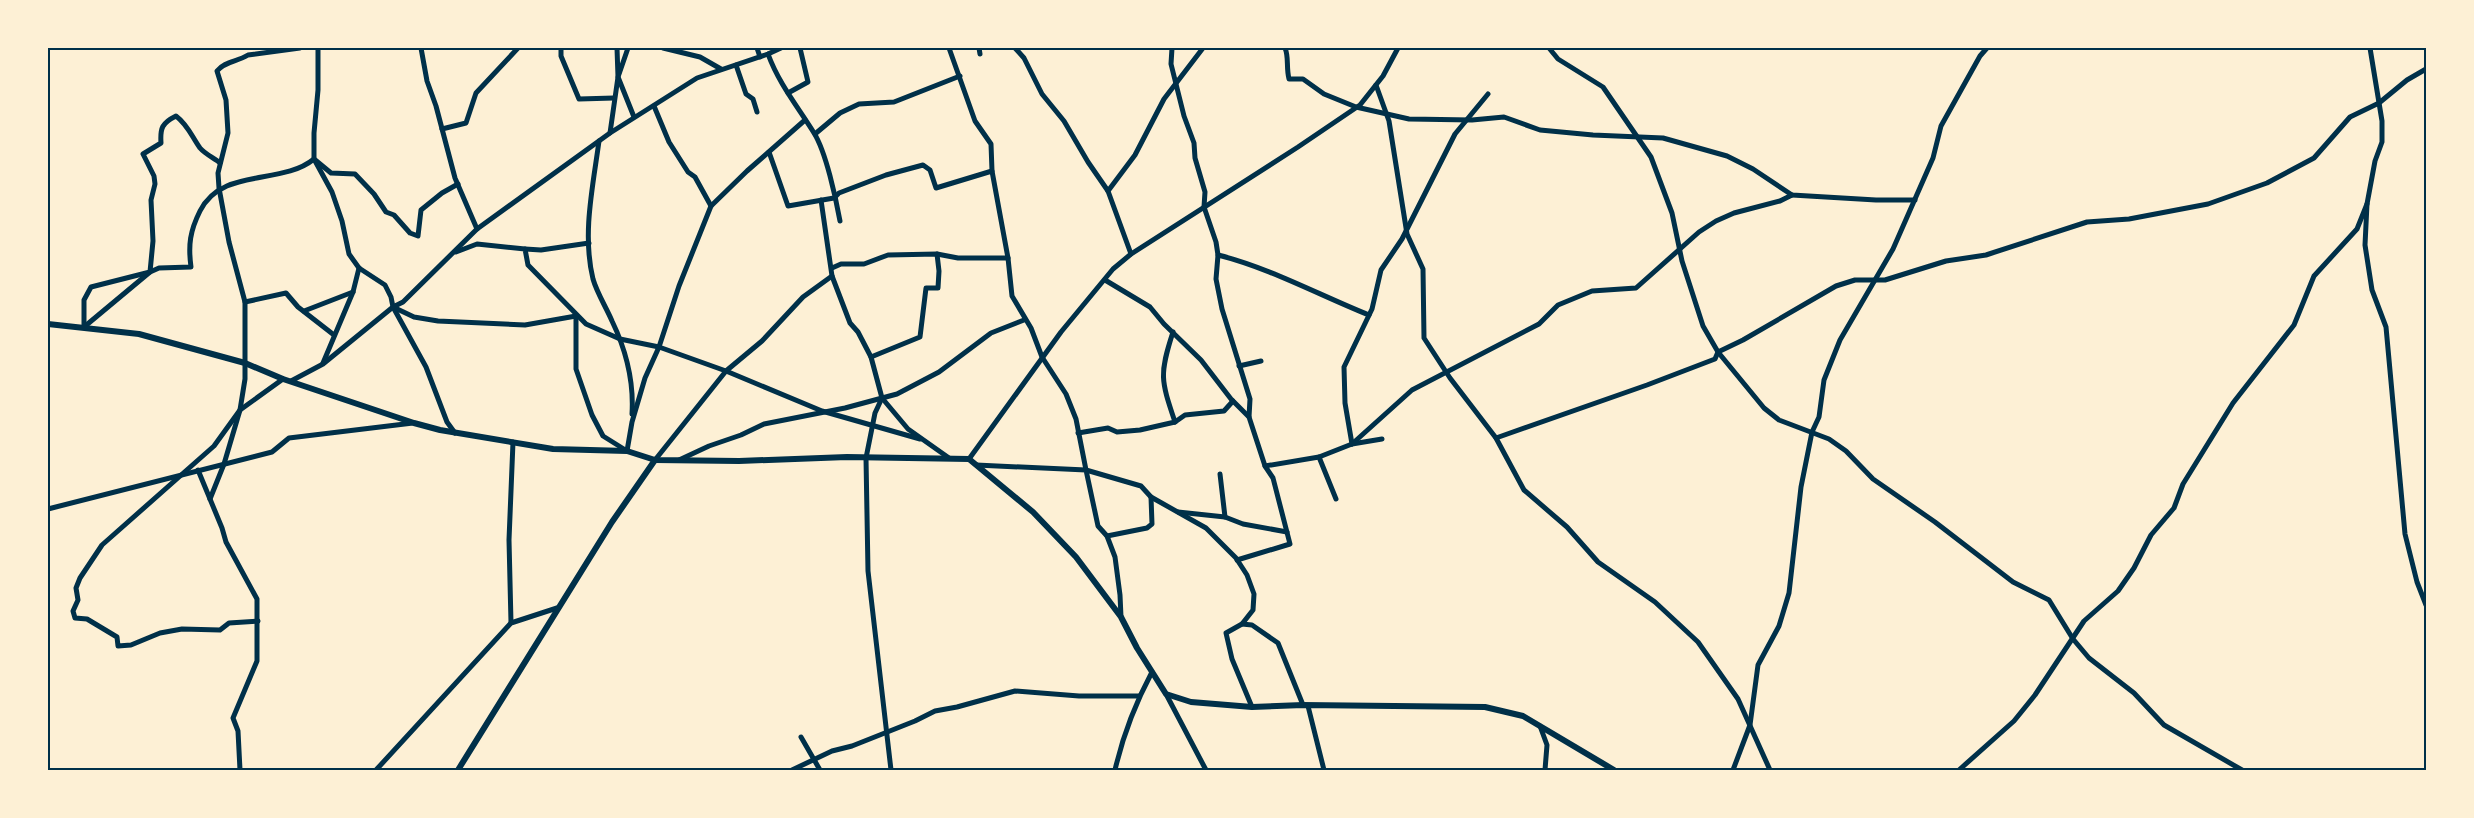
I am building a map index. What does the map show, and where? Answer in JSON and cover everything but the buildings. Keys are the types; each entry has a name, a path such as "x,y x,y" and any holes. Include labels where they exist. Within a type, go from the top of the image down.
{"street":[{"path":"210,499 224,464 240,410 246,379 245,302 229,242 219,188 220,163 228,133 226,100 217,71 223,64 242,59 248,55 300,48"},
{"path":"318,48 318,90 313,140 314,159 332,192 342,221 349,254 359,268 385,285 391,297 393,307 426,366 447,422 455,433"},
{"path":"421,48 427,82 458,184 477,229"},
{"path":"442,129 466,123 476,92 518,48"},
{"path":"561,48 561,56 579,99 614,98"},
{"path":"617,48 618,77 634,117"},
{"path":"610,132 618,77 628,48"},
{"path":"664,48 700,57 721,69"},
{"path":"757,48 760,57"},
{"path":"291,381 323,364 393,307 403,302 477,229 610,132 697,78 781,48"},
{"path":"788,93 808,82 800,48"},
{"path":"949,48 976,121 991,144 992,171 1008,258 1012,296 1024,320 1031,328 1042,357 1066,394 1076,419 1098,526 1107,536 1117,568 1121,617"},
{"path":"1016,48 1024,58 1042,94 1064,121 1108,191 1131,254"},
{"path":"1172,48 1171,64 1205,192 1204,207 1218,255 1216,278 1222,309 1250,399 1249,417 1265,466 1273,478 1290,544 1237,560"},
{"path":"1108,191 1135,155 1152,120 1177,82 1203,48"},
{"path":"1285,48 1288,56 1286,64 1289,79 1303,79 1324,94 1356,107 1409,119 1467,120 1504,117 1540,130 1663,138 1727,156 1753,169 1792,195"},
{"path":"969,459 1042,357 1105,280 1131,254 1356,107 1376,85 1398,48"},
{"path":"1549,48 1558,59 1603,87 1652,157 1672,213 1679,250 1703,326 1718,352 1764,408 1780,420 1829,439 1846,451 1873,479 1935,522 2013,582 2049,600 2073,639 2089,658 2134,693 2164,725 2242,770"},
{"path":"1733,770 1750,725 1758,665 1779,626 1789,593 1797,517 1812,432 1818,417 1824,380 1840,340 1875,281 1916,200 1939,139 1941,126 1980,56 1987,48"},
{"path":"2370,48 2382,121 2382,142 2375,161 2367,204 2366,245 2372,290 2386,327 2404,534 2417,582 2426,605"},
{"path":"768,54 774,72 815,134 840,221"},
{"path":"736,65 746,94 753,99 757,112"},
{"path":"1496,438 1715,359 1718,352 1743,340 1836,286 1854,280 1885,280 1946,261 1986,255 2087,222 2129,219 2181,211 2229,198 2289,173 2314,158 2350,117 2379,103 2407,80 2426,69"},
{"path":"815,134 840,113 859,104 894,102 960,76"},
{"path":"1376,85 1386,114 1398,167 1406,230 1423,269 1424,338 1496,438 1524,490 1567,527 1598,562 1655,602 1698,642 1728,682 1770,770"},
{"path":"1352,444 1345,403 1344,366 1369,315 1381,270 1406,230 1455,134 1488,94"},
{"path":"654,106 669,142 688,172 696,177 711,206"},
{"path":"84,327 150,272 153,241 152,200 155,184 154,176 143,154 161,143 160,131 164,121 176,116 191,131 200,148 220,163"},
{"path":"627,452 632,422 645,378 659,347 679,286 711,206 805,120"},
{"path":"599,141 589,214 588,255 594,281 620,338 632,382 632,422"},
{"path":"769,152 788,206 834,198 839,193 886,175 923,165 930,170 936,188 992,171"},
{"path":"314,159 331,173 355,174 374,194 386,212 394,215 410,233 418,236 421,210 442,193 458,184"},
{"path":"84,327 84,300 91,287 150,272 158,268 191,266 188,245 192,226 206,200 219,188 250,178 304,167 314,159"},
{"path":"1352,444 1412,390 1539,324 1558,306 1592,291 1636,288 1679,250 1716,221 1734,213 1780,201 1792,195 1876,200 1916,200"},
{"path":"821,200 832,276 850,323 858,332 871,357 882,398 908,429 949,458"},
{"path":"1959,770 2014,720 2084,621 2118,592 2129,576 2151,534 2174,508 2183,484 2239,395 2294,325 2314,276 2343,246 2356,229 2367,204"},
{"path":"453,253 477,244 541,250 589,243"},
{"path":"526,249 528,265 576,316 586,324 620,338 659,347 726,371 822,411 920,439"},
{"path":"832,268 841,264 864,264 888,255 937,254 958,258 1008,258"},
{"path":"871,357 920,337 926,288 938,288 937,254"},
{"path":"1218,255 1247,262 1322,297 1369,315"},
{"path":"323,364 353,292 359,268"},
{"path":"458,770 612,522 655,460 726,371 762,341 803,297 832,276"},
{"path":"1105,280 1150,307 1216,377 1233,401 1249,417"},
{"path":"304,311 353,292"},
{"path":"245,302 286,293 304,311 334,335"},
{"path":"393,307 414,318 438,322 526,325 576,316"},
{"path":"576,316 576,369 592,415 603,436 627,452"},
{"path":"679,460 764,424 882,398 919,383 939,372 991,333 1024,320"},
{"path":"48,324 139,334 245,363 283,379 414,423 455,433 553,449 627,452 655,460 969,459 1033,512 1076,557 1121,617 1166,694 1206,770"},
{"path":"1173,332 1164,360 1162,383 1174,422"},
{"path":"1239,366 1261,361"},
{"path":"258,621 229,623 220,630 182,629 160,633 131,645 118,646 116,637 87,620 75,618 73,611 78,600 76,588 80,578 102,545 214,446 240,410 283,379"},
{"path":"882,398 871,425 866,458 868,571 891,770"},
{"path":"1078,433 1108,428 1117,432 1140,430 1174,422 1185,415 1224,412 1233,401"},
{"path":"48,509 272,452 289,438 414,423"},
{"path":"1265,466 1319,457 1352,444 1382,440"},
{"path":"511,624 509,540 513,442"},
{"path":"1319,457 1336,499"},
{"path":"976,465 1086,470 1141,486 1151,497 1172,511 1206,528 1237,560 1247,575 1254,594 1253,610 1242,624 1226,633 1232,659 1252,707"},
{"path":"198,470 226,542 258,599 258,661 233,718 238,732 240,770"},
{"path":"1220,474 1225,517"},
{"path":"1107,536 1147,528 1152,524 1151,497"},
{"path":"1172,511 1225,517 1243,524 1288,532"},
{"path":"376,770 511,624 558,608"},
{"path":"1242,624 1252,625 1278,643 1306,706 1324,770"},
{"path":"1115,770 1123,736 1139,696 1152,672"},
{"path":"792,770 832,751 852,746 886,733 935,711 957,708 1015,691 1079,696 1139,696"},
{"path":"1166,694 1191,702 1252,707 1485,707 1522,716 1614,770"},
{"path":"1539,726 1547,745 1545,770"},
{"path":"801,737 820,770"}]}
